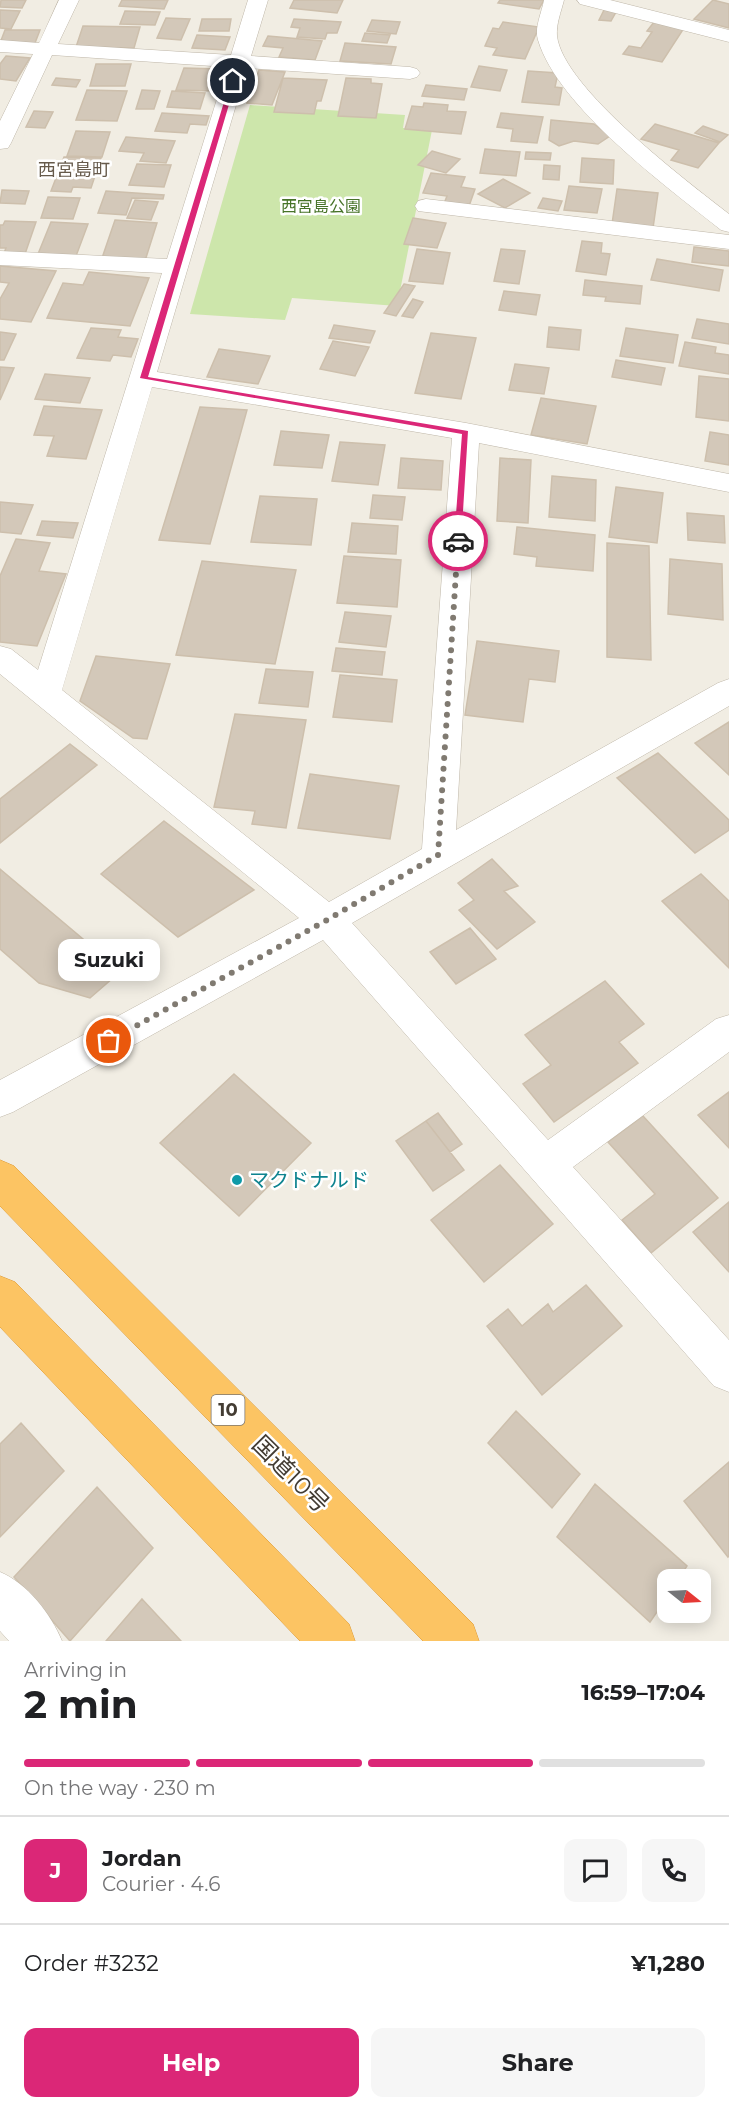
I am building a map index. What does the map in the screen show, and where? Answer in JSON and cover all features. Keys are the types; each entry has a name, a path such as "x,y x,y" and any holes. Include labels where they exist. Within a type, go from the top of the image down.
{"highway":[{"name":"国道10号","path":"0,1179 456,1641"},
{"path":"0,1297 332,1641"}],"street":[{"path":"0,143 69,0"},
{"path":"46,693 258,0"},
{"path":"554,0 547,38 559,68 596,110 670,178 729,225"},
{"path":"587,0 729,36"},
{"path":"0,46 410,73"},
{"path":"426,206 729,242"},
{"path":"0,258 176,267"},
{"path":"144,378 466,432 729,483"},
{"path":"438,855 466,432"},
{"path":"0,657 327,920 729,1371"},
{"path":"0,1100 327,920 729,691"},
{"path":"546,1164 729,1031"},
{"path":"0,1595 39,1641"}],"green space":[{"name":"西宮島公園","path":"250,105 405,115 403,128 432,130 397,306 292,298 285,320 190,314"}],"building":[{"path":"1,0 26,0 22,8 0,7"},
{"path":"122,0 168,0 164,9 119,6"},
{"path":"294,0 343,0 337,13 290,8"},
{"path":"500,0 544,0 539,9 498,3"},
{"path":"713,0 729,4 729,28 694,19"},
{"path":"0,10 20,11 11,29 0,28"},
{"path":"604,10 616,12 611,21 599,20"},
{"path":"125,11 160,12 155,25 120,24"},
{"path":"166,18 190,19 181,40 157,38"},
{"path":"202,19 231,19 229,31 199,31"},
{"path":"294,19 341,22 337,33 327,33 325,39 297,37 300,28 291,27"},
{"path":"372,20 400,22 396,34 367,31"},
{"path":"503,22 539,27 525,59 493,55 497,48 485,46 493,28 499,29"},
{"path":"654,22 684,28 662,62 623,54 629,46 641,48 652,32 647,31"},
{"path":"83,26 140,27 134,48 76,47"},
{"path":"5,30 40,30 35,43 0,43"},
{"path":"365,33 390,35 387,43 362,41"},
{"path":"197,35 230,37 225,50 192,48"},
{"path":"268,36 322,41 315,60 279,57 283,48 263,46"},
{"path":"345,43 396,47 391,64 340,61"},
{"path":"6,56 30,58 16,81 0,79 0,64"},
{"path":"96,64 131,64 125,86 90,86"},
{"path":"479,66 507,70 500,91 471,87"},
{"path":"184,68 221,69 214,91 176,90"},
{"path":"259,70 285,72 272,105 247,103"},
{"path":"528,71 558,73 555,87 562,88 559,105 522,102"},
{"path":"56,78 80,80 76,87 52,85"},
{"path":"283,78 327,80 321,101 317,101 314,114 274,112"},
{"path":"346,78 371,79 371,83 382,84 376,118 338,116"},
{"path":"426,85 467,89 464,100 422,96"},
{"path":"87,90 127,91 117,121 76,120"},
{"path":"142,90 160,91 154,109 136,109"},
{"path":"172,91 205,93 200,109 167,107"},
{"path":"424,103 448,105 447,111 466,112 461,134 405,129 412,106 423,107"},
{"path":"34,111 53,112 45,128 26,127"},
{"path":"162,113 209,116 206,125 190,124 187,133 155,131"},
{"path":"501,113 543,117 537,143 511,141 513,129 497,127"},
{"path":"551,120 594,124 610,136 598,144 574,141 559,146 549,140"},
{"path":"655,124 719,143 698,168 671,160 679,150 641,139"},
{"path":"703,126 728,135 720,142 695,133"},
{"path":"76,131 110,132 102,157 67,156"},
{"path":"126,137 175,141 166,163 140,161 144,153 119,151"},
{"path":"485,149 520,152 516,176 480,173"},
{"path":"432,151 460,159 446,173 418,165"},
{"path":"526,152 551,153 550,160 525,159"},
{"path":"64,157 101,158 91,188 73,187 71,192 51,191"},
{"path":"582,158 614,160 613,184 580,182"},
{"path":"137,164 171,165 164,187 129,185"},
{"path":"544,165 560,166 559,180 543,179"},
{"path":"431,173 465,177 461,187 475,189 468,209 443,206 447,196 423,193"},
{"path":"503,179 530,193 505,208 478,194"},
{"path":"569,186 602,189 597,213 564,210"},
{"path":"617,189 658,193 653,228 612,224"},
{"path":"2,190 29,191 25,204 0,203"},
{"path":"106,191 164,195 163,199 132,198 126,215 98,213"},
{"path":"48,197 80,198 73,219 41,218"},
{"path":"543,198 562,201 558,211 538,208"},
{"path":"135,200 158,202 151,220 127,218"},
{"path":"413,218 446,223 437,248 404,244"},
{"path":"115,220 157,223 144,264 101,261"},
{"path":"5,221 36,222 25,254 4,253 6,248 0,248 0,225 3,225"},
{"path":"51,222 88,224 76,256 38,254"},
{"path":"582,241 602,243 601,253 610,254 606,275 576,271"},
{"path":"694,247 729,251 729,266 692,262"},
{"path":"417,249 450,253 443,284 409,281"},
{"path":"501,249 525,251 519,284 494,281"},
{"path":"657,259 723,270 719,291 651,280"},
{"path":"0,266 56,271 31,322 0,319 0,299 9,283 0,282"},
{"path":"89,272 149,278 130,326 47,318 63,283 83,285"},
{"path":"585,280 642,286 640,304 605,301 606,297 583,295"},
{"path":"404,284 415,286 396,316 384,313"},
{"path":"504,291 540,295 536,315 499,310"},
{"path":"413,299 423,302 413,318 402,316"},
{"path":"697,319 729,324 729,344 692,338"},
{"path":"334,325 375,331 370,343 329,338"},
{"path":"549,327 581,330 579,350 547,347"},
{"path":"91,328 121,330 118,337 138,339 131,357 113,355 110,361 77,358"},
{"path":"626,328 678,335 673,363 620,356"},
{"path":"0,332 16,334 4,360 0,360"},
{"path":"431,333 476,338 461,399 415,393"},
{"path":"333,341 369,347 355,376 320,369"},
{"path":"685,342 716,347 715,353 729,355 729,374 679,366"},
{"path":"219,349 270,356 258,384 207,377"},
{"path":"616,360 665,368 661,385 612,377"},
{"path":"515,364 549,368 544,394 509,390"},
{"path":"0,367 14,368 0,400"},
{"path":"45,374 90,378 80,403 35,399"},
{"path":"699,376 729,379 729,421 696,417"},
{"path":"541,398 596,406 587,444 531,435"},
{"path":"44,406 102,410 86,459 47,456 54,436 34,435"},
{"path":"200,407 247,410 210,544 159,540"},
{"path":"281,431 329,435 322,468 274,465"},
{"path":"710,432 729,435 729,465 705,461"},
{"path":"340,442 385,445 378,485 332,481"},
{"path":"401,458 443,461 441,490 398,488"},
{"path":"500,458 531,460 528,523 497,521"},
{"path":"552,476 596,480 595,521 549,517"},
{"path":"616,487 663,493 657,543 609,537"},
{"path":"373,495 405,497 402,520 370,518"},
{"path":"260,496 317,499 311,545 251,542"},
{"path":"0,502 33,505 21,534 0,532"},
{"path":"687,513 724,516 725,543 688,540"},
{"path":"42,521 78,523 73,538 37,535"},
{"path":"352,523 398,526 396,554 348,552"},
{"path":"517,527 595,535 593,571 536,566 537,557 514,554"},
{"path":"16,539 50,543 39,571 66,574 37,646 0,642 0,576"},
{"path":"607,543 649,546 651,660 607,657"},
{"path":"344,556 401,560 397,607 337,603"},
{"path":"670,559 722,564 723,620 668,614"},
{"path":"202,561 296,570 275,664 176,655"},
{"path":"345,612 391,616 386,647 339,642"},
{"path":"477,641 559,651 555,682 529,679 523,722 465,715"},
{"path":"336,648 385,652 382,675 332,671"},
{"path":"96,656 170,664 147,739 133,738 80,701"},
{"path":"266,669 313,672 308,707 259,703"},
{"path":"340,675 397,680 392,722 333,717"},
{"path":"235,714 306,720 286,828 252,824 255,811 214,807"},
{"path":"729,722 729,775 695,743"},
{"path":"70,744 97,765 0,843 0,799"},
{"path":"658,753 729,820 729,830 695,853 617,778"},
{"path":"310,774 399,786 390,839 298,828"},
{"path":"164,821 254,890 178,937 101,874"},
{"path":"492,859 518,886 504,891 535,922 497,949 459,910 474,900 458,883"},
{"path":"0,869 121,971 90,998 39,983 0,949"},
{"path":"701,874 729,901 729,968 662,901"},
{"path":"470,928 496,959 456,984 430,952"},
{"path":"605,981 644,1024 619,1042 638,1063 554,1122 523,1084 551,1065 525,1035"},
{"name":"マクドナルド","path":"234,1074 311,1143 239,1216 160,1143"},
{"path":"729,1092 729,1148 698,1115"},
{"path":"438,1113 462,1144 450,1152 426,1121"},
{"path":"643,1116 718,1198 651,1253 622,1220 655,1194 608,1142"},
{"path":"426,1121 464,1170 433,1191 396,1141"},
{"path":"500,1165 553,1224 484,1282 431,1220"},
{"path":"729,1202 729,1272 693,1232"},
{"path":"586,1285 622,1326 542,1395 487,1326 508,1309 522,1326 548,1304 553,1312"},
{"path":"516,1411 580,1474 552,1508 488,1443"},
{"path":"21,1423 64,1471 0,1537 0,1444"},
{"path":"729,1462 729,1556 728,1557 684,1501"},
{"path":"595,1484 687,1566 685,1569 657,1569 657,1612 650,1622 557,1537"},
{"path":"97,1487 153,1548 70,1641 14,1577"},
{"path":"142,1599 181,1641 106,1641"}],"way so far":[{"path":"109,1041 327,920 438,855 458,541"}],"place":[{"name":"Suzuki","path":"109,1041"},
{"name":"マクドナルド","path":"237,1180"}],"district":[{"name":"西宮島町","path":"74,170"}],"route":[{"path":"233,81 144,378 466,432 458,541"}]}
